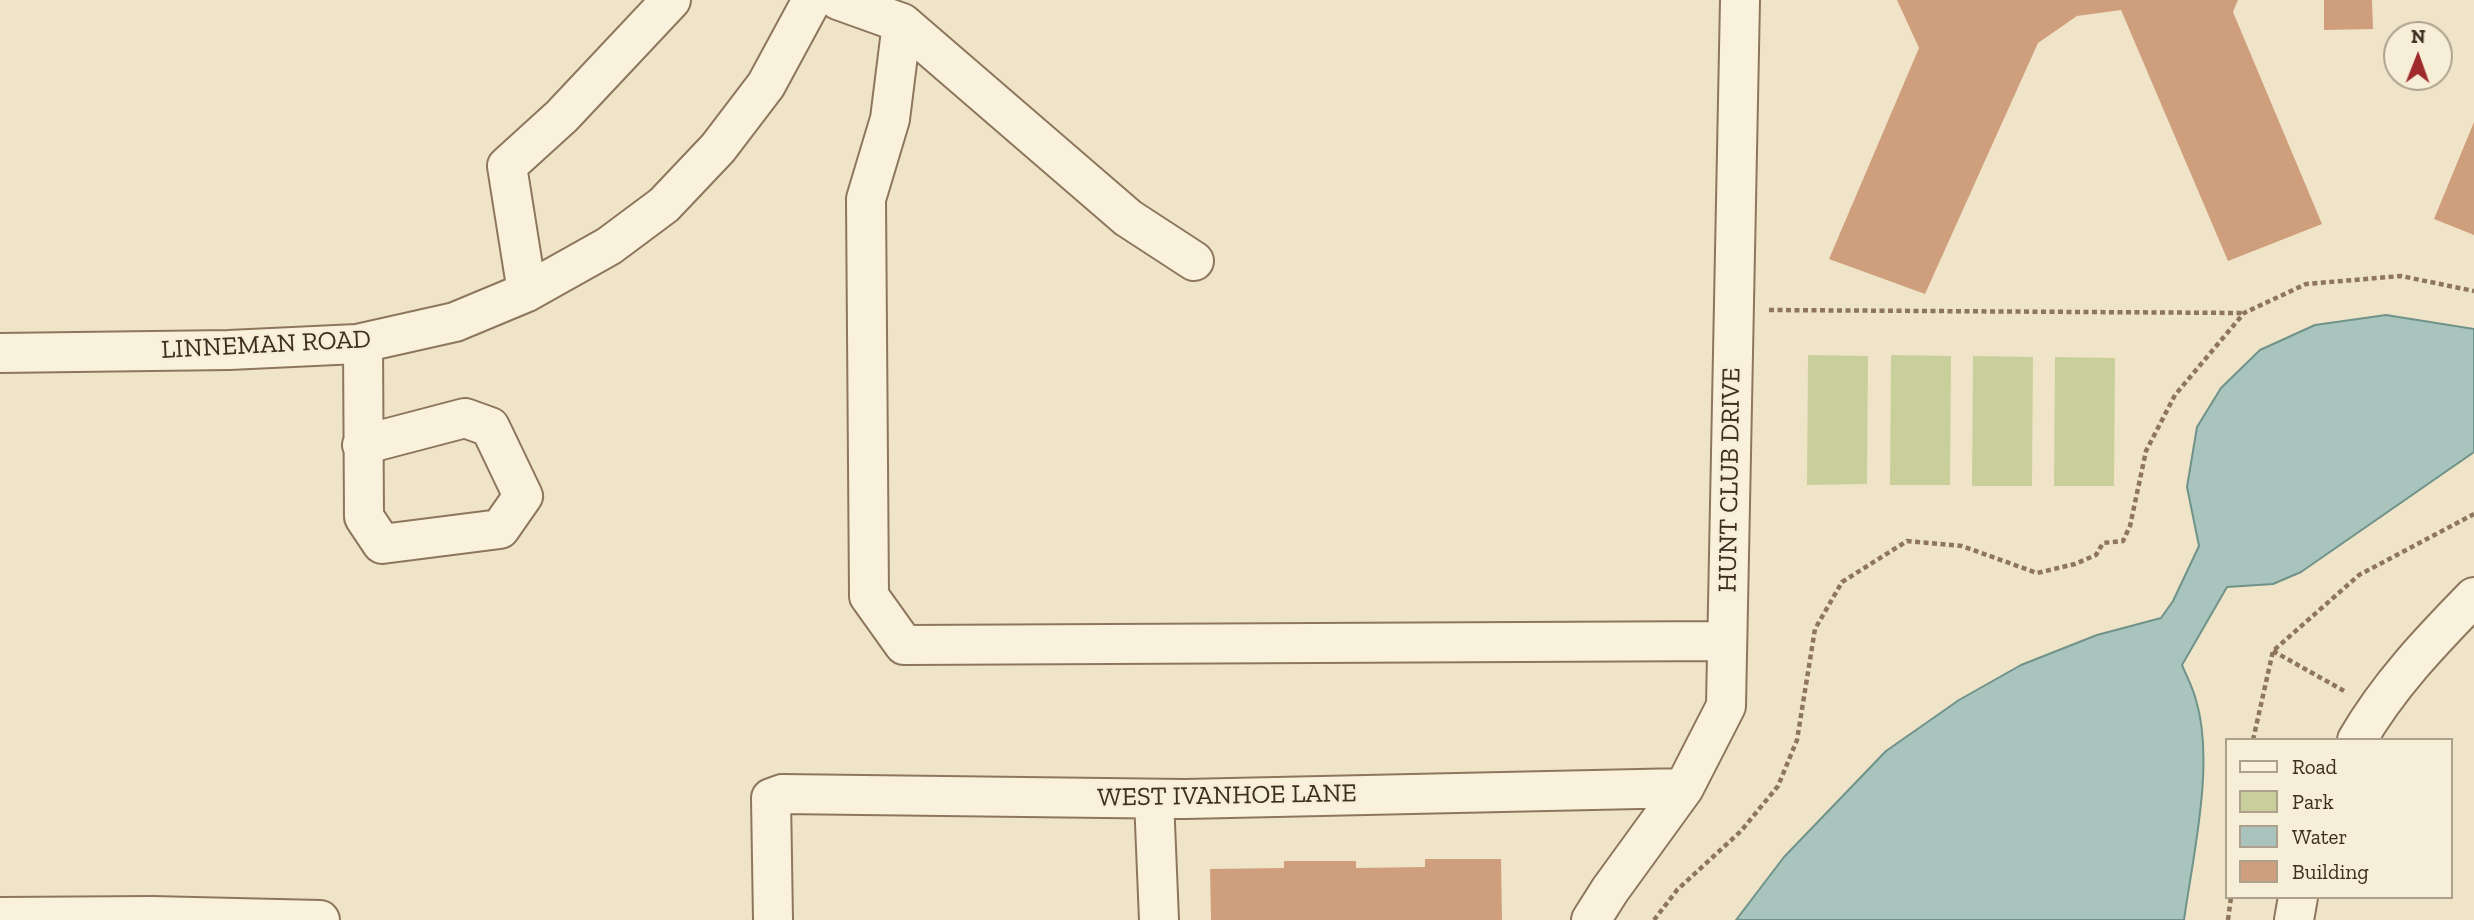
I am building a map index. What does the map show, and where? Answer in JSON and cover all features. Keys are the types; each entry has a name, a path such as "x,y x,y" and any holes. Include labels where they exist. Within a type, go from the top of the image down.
{"street":[{"path":"527,292 507,166 562,116 671,0"},
{"name":"LINNEMAN ROAD","path":"0,353 229,350 363,343 455,322 527,292 608,246 664,205 709,158 766,85 812,0"},
{"path":"838,0 902,23 1128,218 1194,261"},
{"name":"HUNT CLUB DRIVE","path":"1591,920 1684,788 1726,706 1740,0"},
{"path":"902,23 890,119 866,199 866,213 869,596 904,645 1727,642"},
{"path":"362,445 363,343"},
{"path":"2367,724 2424,649 2474,597"},
{"name":"WEST IVANHOE LANE","path":"773,920 771,797 782,794 1154,799 1684,788"},
{"path":"1154,799 1159,920"},
{"path":"2294,920 2298,899"},
{"path":"0,917 42,919 152,916 320,920"}],"path":[{"path":"1654,920 1677,890 1741,831 1778,786 1797,740 1815,629 1842,582 1907,541 1962,546 2037,573 2075,565 2096,555 2103,543 2123,541 2130,526 2146,451 2175,395 2244,313 2306,284 2401,276 2474,291"},
{"path":"1734,309 2244,313"},
{"path":"2253,738 2273,651 2359,575 2474,514"},
{"path":"2273,651 2367,724"},
{"path":"2228,920 2231,899"}],"green space":[{"path":"1808,355 1868,356 1867,484 1807,485"},
{"path":"1891,355 1951,356 1950,485 1890,485"},
{"path":"1973,356 2033,357 2032,486 1972,486"},
{"path":"2055,357 2115,358 2114,486 2054,486"}],"water":[{"path":"2386,315 2474,329 2474,452 2301,572 2273,584 2227,587 2182,665 2196,700 2203,752 2197,838 2184,920 1736,920 1784,857 1886,751 1959,700 2021,665 2097,635 2161,618 2173,601 2199,546 2187,487 2197,427 2221,388 2260,350 2315,325"}],"building":[{"path":"1897,0 2238,0 2233,12 2322,224 2228,261 2121,10 2077,16 2038,43 1925,294 1829,259 1919,48"},
{"path":"2324,0 2372,0 2373,29 2324,30"},
{"path":"2474,122 2474,235 2434,219"},
{"path":"1425,859 1501,859 1502,920 1211,920 1210,869 1284,868 1284,861 1356,861 1356,868 1425,867"}]}
